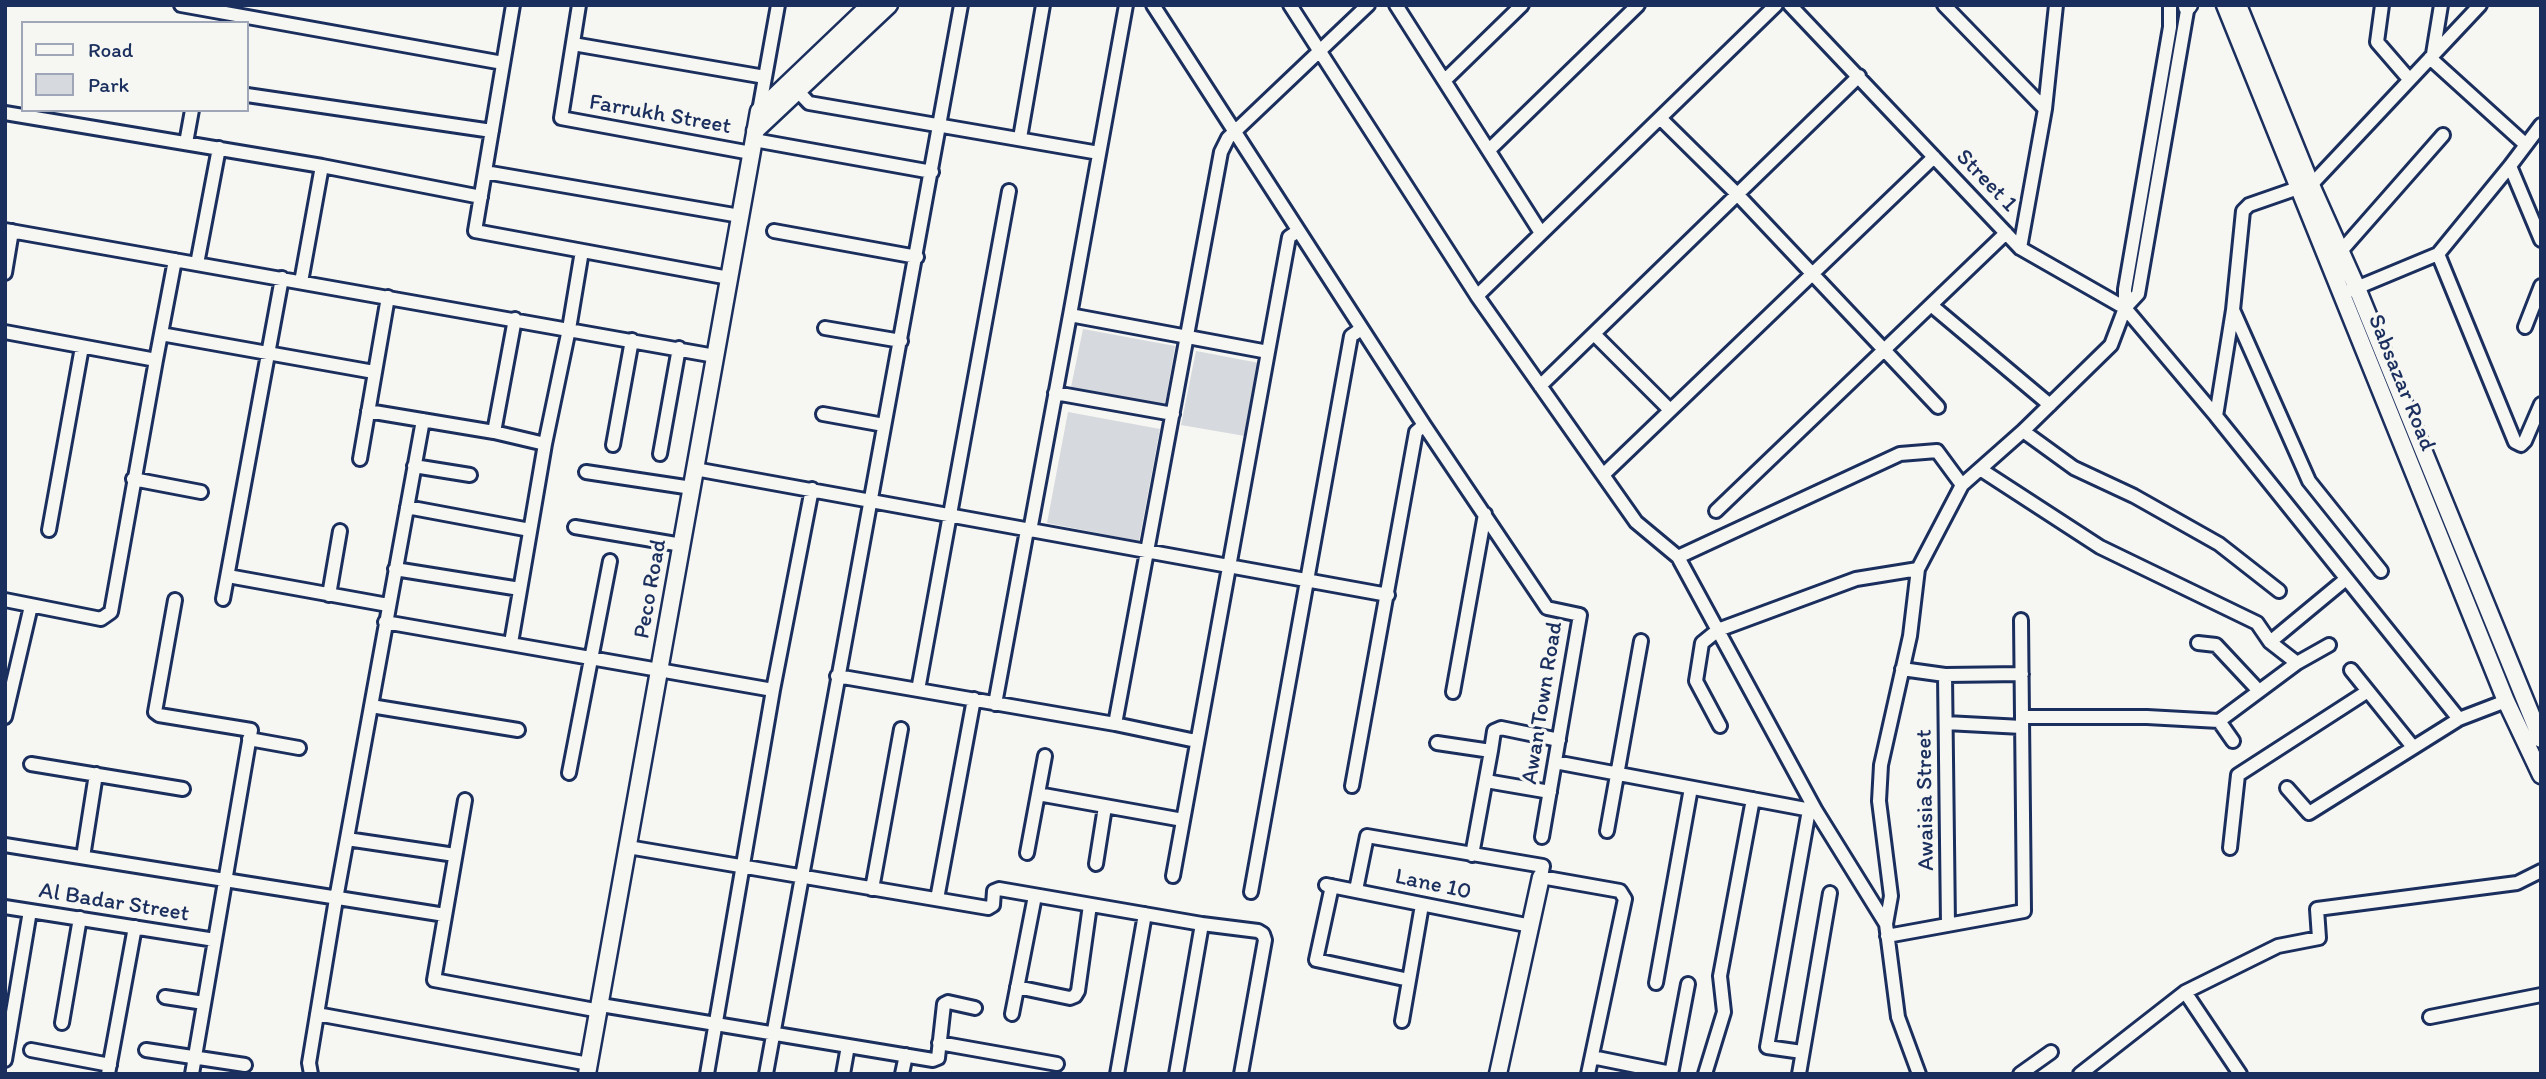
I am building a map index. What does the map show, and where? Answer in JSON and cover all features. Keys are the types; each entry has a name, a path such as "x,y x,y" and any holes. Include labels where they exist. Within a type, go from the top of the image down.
{"street":[{"path":"181,5 210,13 503,63"},
{"path":"579,5 573,44 765,77"},
{"path":"759,111 778,5"},
{"path":"753,141 794,87 870,5"},
{"path":"759,111 794,87 890,5"},
{"path":"766,1074 961,5"},
{"path":"1020,138 1043,5"},
{"path":"995,704 1070,316 1126,5"},
{"path":"1153,5 1361,329 1485,513 1452,692"},
{"path":"1290,5 1477,296 1540,386 1636,522 1678,557 1813,810 1887,930"},
{"path":"1115,724 1221,152 1234,131 1368,5"},
{"path":"1396,5 1541,233"},
{"path":"1445,80 1522,5"},
{"path":"1489,150 1639,5"},
{"path":"1477,296 1776,5"},
{"name":"Street 1","path":"1790,5 2020,248 2125,308 2216,416 2459,719"},
{"path":"1944,5 2045,109"},
{"path":"2020,248 2045,109 2056,5"},
{"path":"1919,1074 1898,1017 1887,930 1891,896 1879,801 1881,765 1910,636 1918,569 1962,485 2023,431 2111,345 2125,308 2125,289 2170,27 2170,5"},
{"name":"Sabsazar Road","path":"2225,5 2304,186 2366,357 2506,701 2541,775"},
{"path":"2238,5 2304,186 2357,288 2539,733"},
{"path":"2382,5 2377,42 2409,79"},
{"path":"2431,56 2441,5"},
{"path":"2216,416 2233,310 2243,211 2249,205 2304,186 2480,5"},
{"path":"509,6 503,63 474,227 479,233 729,278"},
{"path":"2125,308 2138,294 2188,6"},
{"name":"Farrukh Street","path":"573,44 561,118 753,141 932,172"},
{"path":"2431,56 2525,144"},
{"path":"1540,386 1858,76"},
{"path":"794,87 809,103 1099,153"},
{"path":"248,95 492,131"},
{"name":"Peco Road","path":"588,1069 759,111"},
{"path":"186,143 192,112"},
{"path":"5,113 322,166 481,197"},
{"path":"1661,119 1737,194 1938,407"},
{"path":"2341,294 2438,254 2541,125"},
{"path":"2340,251 2443,135"},
{"path":"197,264 219,149"},
{"path":"1603,475 1934,157"},
{"path":"301,282 322,166"},
{"path":"2510,166 2541,240"},
{"path":"485,172 740,216"},
{"path":"918,690 1009,191"},
{"path":"5,273 9,230 715,356"},
{"path":"774,231 917,257"},
{"path":"1173,876 1289,237 1298,231"},
{"path":"1716,510 2006,233"},
{"path":"512,643 545,444 582,251"},
{"path":"2438,254 2515,442 2521,445 2525,441 2541,404"},
{"path":"5,600 101,619 111,612 133,479 175,260"},
{"path":"223,599 282,278"},
{"path":"2525,327 2541,286"},
{"path":"360,459 388,297"},
{"path":"1931,305 2050,405"},
{"path":"2233,310 2309,481 2381,570"},
{"path":"1070,316 1268,352"},
{"path":"494,432 514,319"},
{"path":"825,328 901,341"},
{"path":"1251,892 1351,336 1361,329"},
{"path":"5,332 156,360"},
{"path":"161,334 374,372"},
{"path":"1594,334 1670,410"},
{"path":"612,445 632,340"},
{"path":"49,530 82,347"},
{"path":"660,454 678,348"},
{"path":"2366,357 2382,350"},
{"path":"1055,393 1173,414"},
{"path":"368,411 494,432 545,444"},
{"path":"823,414 884,425"},
{"path":"311,1074 309,1063 336,899 423,420"},
{"path":"1352,786 1416,432 1424,425"},
{"path":"2023,431 2074,468 2134,496 2219,544 2278,591"},
{"path":"1678,557 1900,454 1937,451 1962,485"},
{"path":"414,466 470,475"},
{"path":"695,469 1388,595"},
{"path":"1980,469 2100,547 2257,623 2270,642 2297,663"},
{"path":"586,472 691,488"},
{"path":"133,479 201,492"},
{"path":"707,1074 773,690 812,489"},
{"path":"407,507 530,530"},
{"name":"Awan Town Road","path":"1485,513 1547,608 1580,615 1542,837"},
{"path":"575,527 682,545"},
{"path":"329,595 340,531"},
{"path":"569,773 610,561"},
{"path":"395,569 520,589"},
{"path":"1720,726 1696,681 1702,643 1718,630 1856,579 1918,569"},
{"path":"228,576 388,605"},
{"path":"2270,642 2346,579"},
{"path":"175,600 155,712 159,715 251,730 192,1074"},
{"path":"5,718 8,695 31,606"},
{"path":"1887,930 1948,925 2024,911 2021,620"},
{"path":"385,622 773,690"},
{"path":"1607,831 1641,641"},
{"path":"2199,643 2216,645 2259,691"},
{"path":"1946,723 2147,717 2219,721 2297,663 2329,645"},
{"path":"1902,669 1945,675 2022,674"},
{"path":"2351,670 2413,747"},
{"name":"Awaisia Street","path":"1945,675 1948,925"},
{"path":"837,676 1115,724 1196,741"},
{"path":"2230,848 2238,775 2368,691"},
{"path":"937,899 974,699"},
{"path":"2287,788 2309,813 2459,719 2506,701"},
{"path":"371,706 518,730"},
{"path":"2219,721 2234,741"},
{"path":"1472,855 1494,732 1502,728 1559,740"},
{"path":"872,889 901,729"},
{"path":"249,739 299,748"},
{"path":"1437,743 1491,751"},
{"path":"1027,853 1045,756"},
{"path":"1555,762 1813,810"},
{"path":"31,764 183,789"},
{"path":"83,857 96,774"},
{"path":"1486,781 1550,792"},
{"path":"1656,984 1691,788"},
{"path":"1038,794 1183,820"},
{"path":"1705,1074 1724,1012 1720,976 1753,799"},
{"path":"465,800 433,977 436,982 936,1059 946,1003 975,1008"},
{"path":"1096,864 1105,807"},
{"path":"1802,1052 1767,1047 1813,810"},
{"path":"1356,890 1367,836 1543,866 1498,1074"},
{"path":"347,839 456,855"},
{"path":"5,845 445,915"},
{"path":"628,847 988,908 993,905 996,889 1258,931 1264,934 1265,940 1241,1074"},
{"path":"2080,1074 2185,992 2278,946 2319,938 2317,909 2516,883 2541,871"},
{"path":"1541,877 1620,891 1625,900 1588,1074"},
{"name":"Lane 10","path":"1409,981 1317,960 1329,885 1531,926"},
{"path":"1799,1074 1830,893"},
{"path":"1012,1014 1035,896"},
{"path":"1017,987 1070,998 1075,996 1090,905"},
{"path":"1402,1021 1422,905"},
{"name":"Al Badar Street","path":"5,907 215,940"},
{"path":"5,1060 30,911"},
{"path":"1117,1074 1145,914"},
{"path":"62,1023 80,918"},
{"path":"1176,1074 1202,924"},
{"path":"31,1051 109,1069 135,927"},
{"path":"1592,1057 1642,1070 1671,1074 1688,984"},
{"path":"2185,992 2240,1074"},
{"path":"2430,1017 2541,995"},
{"path":"165,997 204,1003"},
{"path":"317,1014 588,1069"},
{"path":"939,1043 1057,1064"},
{"path":"843,1074 848,1046"},
{"path":"146,1050 246,1065"},
{"path":"2020,1074 2051,1052"},
{"path":"902,1074 906,1055"}],"green space":[{"path":"1083,329 1175,346 1164,410 1070,392"},
{"path":"1196,351 1259,363 1245,436 1181,425"},
{"path":"1068,412 1160,429 1139,541 1047,523"}]}
